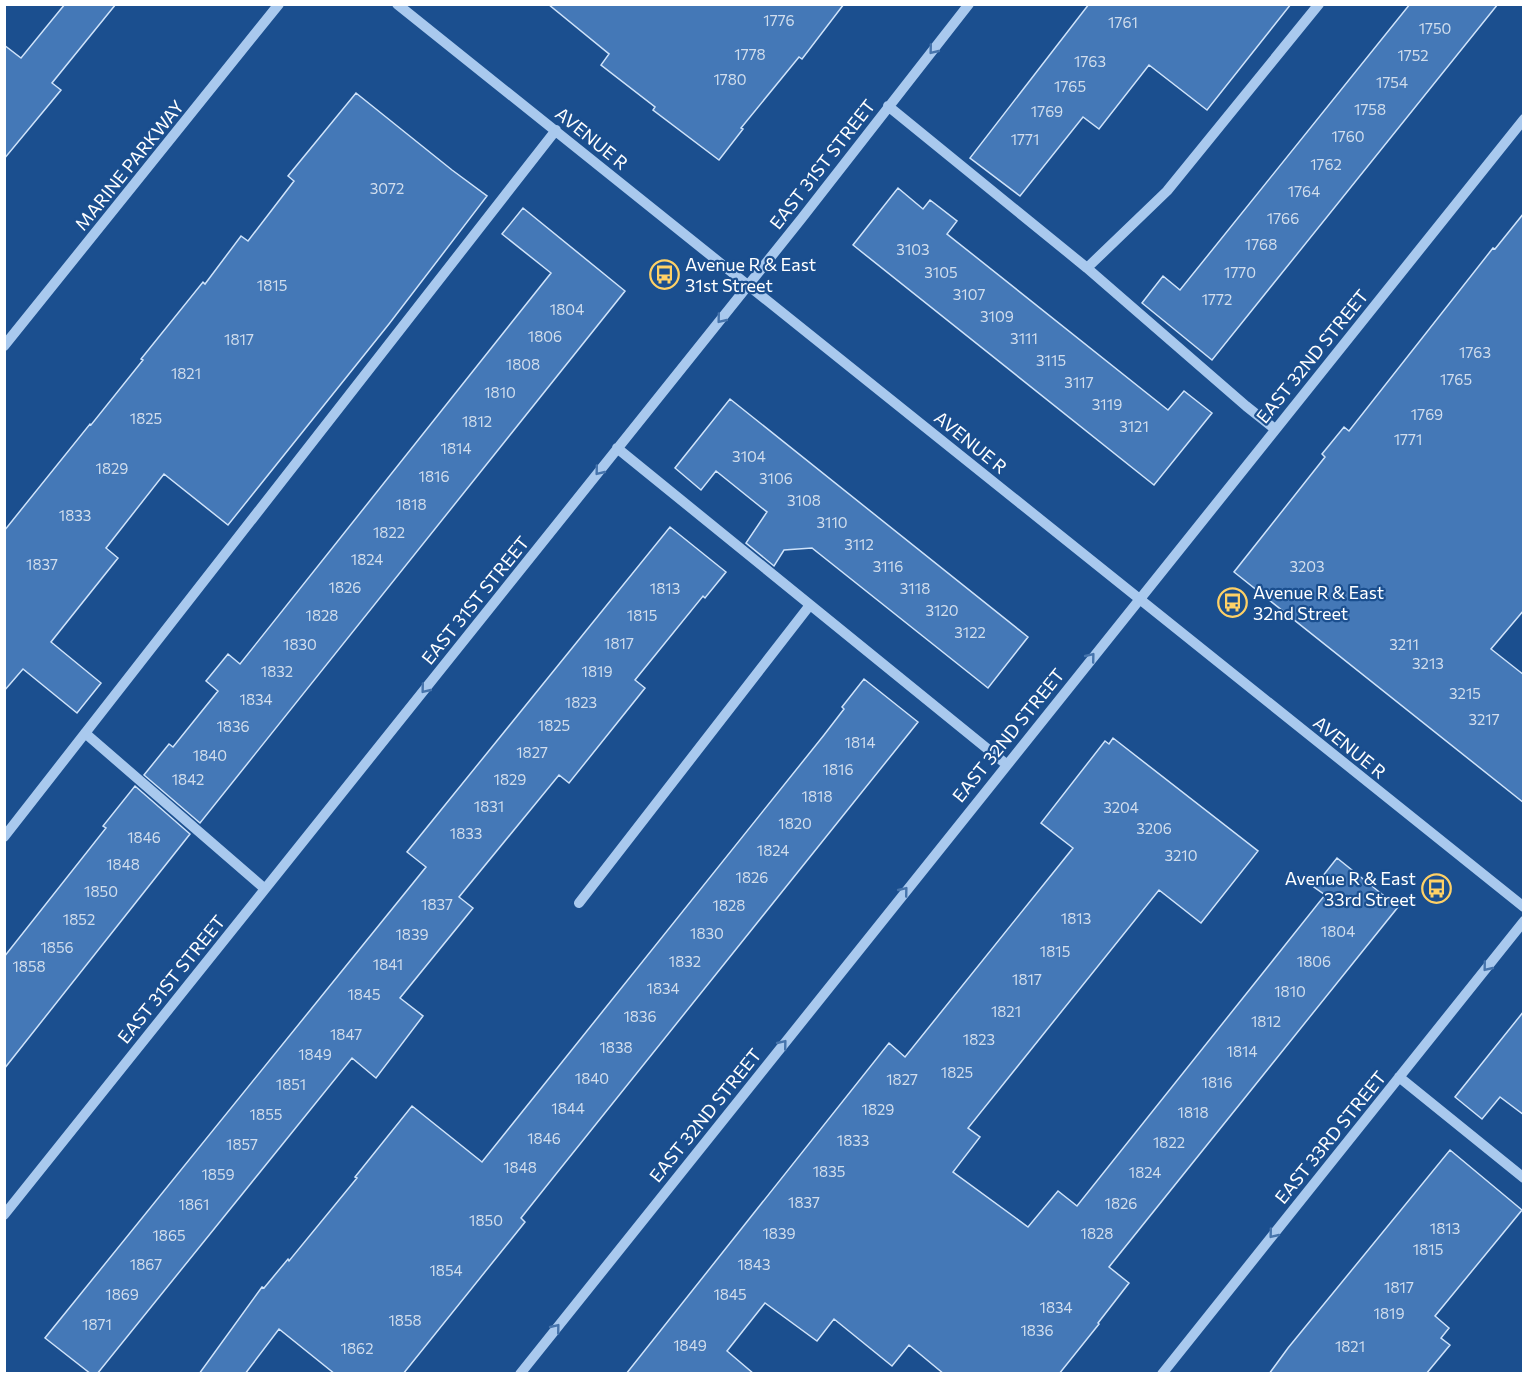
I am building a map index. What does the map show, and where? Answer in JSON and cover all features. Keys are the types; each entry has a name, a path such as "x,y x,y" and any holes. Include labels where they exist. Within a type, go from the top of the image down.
{"street":[{"name":"MARINE PARKWAY","path":"4,346 279,4"},
{"name":"AVENUE R","path":"397,4 1524,907"},
{"name":"EAST 31ST STREET","path":"4,1215 748,285 969,4"},
{"path":"1087,268 1167,191 1319,4"},
{"path":"888,106 1087,268 1275,429"},
{"name":"EAST 32ND STREET","path":"520,1374 1524,119"},
{"path":"4,837 556,130"},
{"path":"617,448 1006,764"},
{"path":"579,903 810,605"},
{"path":"85,733 265,889"},
{"name":"EAST 33RD STREET","path":"1162,1374 1524,921"},
{"path":"1399,1077 1524,1178"}],"building":[{"path":"65,4 116,4 52,83 61,90 4,159 4,45 21,58"},
{"path":"548,4 844,4 802,59 799,57 741,128 743,129 719,160 653,110 655,107 601,65 609,54"},
{"path":"1089,4 1291,4 1207,110 1149,65 1099,129 1083,117 1020,196 970,158"},
{"path":"1410,4 1498,4 1212,360 1142,303 1163,276 1180,290"},
{"path":"356,93 487,196 389,324 228,525 164,474 106,548 118,558 51,642 101,683 77,713 23,669 4,691 4,531 143,360 141,359 203,282 205,284 241,236 248,241 294,181 288,176"},
{"path":"898,188 923,209 930,200 957,221 947,234 1168,410 1184,391 1212,413 1154,485 853,245"},
{"path":"523,208 625,291 200,823 144,775 169,744 173,747 218,691 206,681 228,654 240,664 551,273 502,234"},
{"path":"1524,213 1524,610 1491,649 1524,675 1524,803 1234,572 1325,457 1322,454 1344,427 1349,431 1493,248 1495,249"},
{"path":"730,399 1028,637 988,688 812,548 784,550 774,566 746,543 767,512 716,471 701,490 675,468"},
{"path":"670,527 726,572 705,598 703,596 635,680 645,688 569,783 559,775 459,897 473,908 400,998 423,1016 376,1078 352,1058 97,1374 91,1374 45,1338 426,867 407,852"},
{"path":"864,679 918,722 521,1218 525,1222 403,1374 335,1374 279,1329 245,1374 199,1374 262,1287 264,1288 288,1259 289,1261 412,1106 482,1162 824,735"},
{"path":"1113,738 1258,851 1201,923 1159,890 968,1128 980,1137 953,1172 1028,1227 1058,1191 1077,1206 1325,895 1314,887 1337,858 1398,907 1109,1267 1129,1283 1099,1324 1059,1374 944,1374 909,1345 892,1366 834,1319 817,1341 765,1303 727,1351 754,1374 626,1374 889,1043 905,1057 1073,848 1041,823 1105,741 1109,744"},
{"path":"135,786 190,834 4,1069 4,957 106,828 103,826"},
{"path":"1524,1011 1524,1115 1500,1097 1482,1119 1455,1097"},
{"path":"1450,1150 1522,1210 1435,1316 1449,1328 1441,1338 1450,1345 1426,1374 1269,1374 1288,1348"}],"place":[{"name":"Avenue R & East 31st Street","path":"664,274"},
{"name":"Avenue R & East 32nd Street","path":"1232,602"},
{"name":"Avenue R & East 33rd Street","path":"1437,888"}]}
